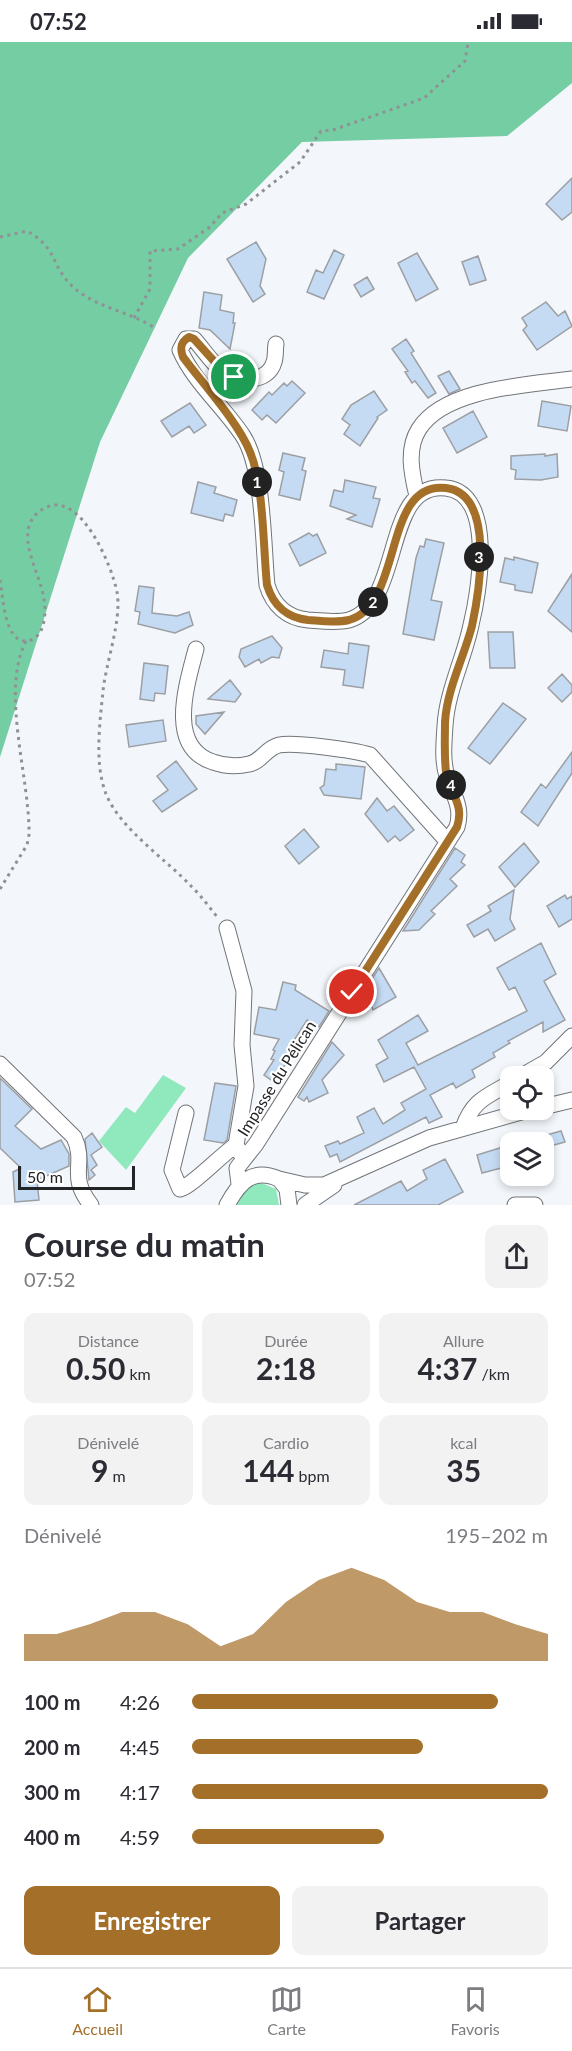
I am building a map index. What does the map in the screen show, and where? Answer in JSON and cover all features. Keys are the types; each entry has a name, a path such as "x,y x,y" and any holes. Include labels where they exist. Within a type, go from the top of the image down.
{"street":[{"path":"276,344 274,363 270,370 260,377 247,380 234,377 222,370 194,339 186,339 180,350 243,436 251,454 257,478 267,585 271,598 280,609 304,620 333,622 350,620 365,612 378,592 408,508 417,496 410,468 414,440 419,428 431,416 456,401 476,394 572,379"},
{"name":"Impasse du Pélican","path":"238,1186 237,1168 243,1152 457,827 461,815 446,775 446,716 471,626 480,534 479,518 472,506 455,490 446,487 417,496"},
{"path":"196,649 187,683 183,724 189,746 197,755 224,766 251,764 269,748 284,745 370,755 447,841"},
{"path":"186,1113 172,1170 180,1189 191,1184 210,1164 243,1152 246,1086 242,1045 243,991 226,928"},
{"path":"539,1066 563,1048 572,1036"},
{"path":"0,1064 74,1137 81,1151 76,1176 83,1194 92,1205"},
{"path":"463,1128 469,1110 475,1103 500,1089"},
{"path":"554,1104 572,1100"},
{"path":"218,1205 248,1177 258,1174 317,1186 344,1178 429,1138 500,1118"},
{"name":"Impasse du Pélican","path":"243,1152 258,1174"},
{"path":"305,1205 344,1178"},
{"path":"279,1179 287,1189 289,1205"},
{"path":"226,1205 238,1186"},
{"path":"515,1205 536,1205"}],"path":[{"path":"134,318 150,289 150,251 178,249 210,227 222,213 246,204 300,162 321,131 333,130 424,98 465,61 468,42"},
{"path":"0,237 27,231 42,240 69,283 111,309 156,329"},
{"path":"0,889 27,845 29,835 15,683 18,657 26,641 40,633 44,621 45,596 29,545 29,527 35,514 45,507 56,504 70,507 83,518 101,550 117,593 114,638 104,680 100,726 102,773 107,795 124,821 193,887 226,928"},
{"path":"0,580 7,624 12,635 26,641"}],"green space":[{"path":"0,42 572,42 572,83 507,136 302,142 188,258 100,442 0,757"},
{"path":"163,1075 186,1088 126,1170 99,1141 126,1107 135,1113"},
{"path":"259,1182 276,1189 279,1205 236,1205 248,1186"}],"building":[{"path":"572,178 572,212 562,220 546,204"},
{"path":"256,242 266,259 260,286 265,294 253,302 227,259"},
{"path":"334,250 344,255 324,299 307,292 316,270 323,273"},
{"path":"417,253 438,289 416,301 398,263"},
{"path":"478,256 486,280 470,285 462,262"},
{"path":"367,277 374,289 361,297 354,285"},
{"path":"204,292 222,295 220,310 234,313 233,323 235,323 230,349 210,330 199,328"},
{"path":"546,302 558,316 565,311 572,326 537,350 523,330 527,326 522,318"},
{"path":"406,339 414,351 411,353 436,393 428,398 415,381 412,383 405,372 408,371 392,349"},
{"path":"449,371 460,389 449,394 438,376"},
{"path":"292,381 305,393 276,423 267,415 262,420 252,410 269,392 272,395 284,383 287,386"},
{"path":"374,391 387,410 377,417 360,446 344,434 350,425 342,419 351,405"},
{"path":"542,401 571,406 567,431 538,426"},
{"path":"190,403 206,425 194,433 189,426 172,437 161,421"},
{"path":"473,411 487,437 457,453 443,428"},
{"path":"283,453 305,458 302,470 306,471 300,500 279,495 284,472 279,470"},
{"path":"545,454 545,456 557,454 558,477 541,480 515,479 516,470 511,469 511,456"},
{"path":"345,480 376,487 373,498 380,499 372,527 347,519 356,515 330,506 334,490 343,492"},
{"path":"198,482 216,487 214,493 237,500 233,516 225,514 223,521 191,513"},
{"path":"309,533 313,536 317,534 326,553 300,566 289,544"},
{"path":"426,539 444,543 431,600 442,602 434,640 403,634 416,558 420,546 424,547"},
{"path":"514,557 538,563 532,593 515,590 515,585 500,582 505,558 514,560"},
{"path":"572,574 572,632 548,611"},
{"path":"139,586 154,588 152,613 177,616 189,612 193,625 175,633 138,624 140,612 135,611"},
{"path":"488,632 513,632 515,668 490,668"},
{"path":"272,636 282,648 279,658 272,657 261,663 259,659 245,667 239,657 241,649"},
{"path":"349,643 369,646 363,688 343,685 345,670 321,667 324,650 348,654"},
{"path":"144,663 168,666 165,694 155,693 154,701 140,699"},
{"path":"562,674 572,685 572,692 562,702 548,688"},
{"path":"230,680 241,694 235,702 208,699"},
{"path":"503,703 526,719 490,764 468,748"},
{"path":"224,712 205,734 196,724 196,716"},
{"path":"163,720 166,741 129,747 126,725"},
{"path":"572,752 572,773 538,826 521,812 541,784 546,788"},
{"path":"176,761 197,789 162,812 153,801 168,790 157,776"},
{"path":"336,764 365,767 361,799 324,795 320,788 324,785 326,769 336,770"},
{"path":"377,798 387,811 394,806 414,830 400,841 395,836 388,842 365,814"},
{"path":"304,829 319,847 299,864 285,846"},
{"path":"524,843 539,862 515,887 499,867"},
{"path":"455,848 465,855 461,862 465,865 450,879 457,886 431,911 435,914 419,930 403,931"},
{"path":"514,890 510,919 515,929 495,941 488,929 474,937 467,925 491,911 488,906"},
{"path":"565,895 567,899 572,896 572,919 559,927 547,906"},
{"path":"541,943 556,974 544,981 565,1020 543,1032 543,1022 508,1041 510,1043 493,1053 495,1057 472,1070 475,1077 456,1088 453,1083 430,1095 442,1117 429,1123 426,1117 340,1162 337,1154 330,1157 325,1146 338,1141 340,1144 364,1133 357,1117 374,1108 383,1124 405,1110 401,1103 426,1089 414,1067 384,1082 376,1065 388,1058 378,1040 418,1015 428,1031 406,1043 418,1065 527,1011 515,987 509,990 497,968"},
{"path":"379,968 396,997 373,1010 369,998 374,995 368,985"},
{"path":"283,982 296,985 295,990 329,1011 319,1027 307,1020 293,1042 296,1044 294,1051 274,1082 264,1075 274,1060 271,1059 275,1051 273,1050 279,1039 254,1034 259,1007 276,1010"},
{"path":"332,1042 344,1055 322,1080 328,1093 309,1102 307,1097 304,1101 298,1097"},
{"path":"0,1078 32,1109 15,1126 41,1149 61,1140 69,1154 69,1166 37,1180 39,1200 15,1202 13,1172 21,1168 0,1148"},
{"path":"215,1083 236,1086 227,1140 223,1143 204,1140"},
{"path":"561,1131 565,1142 554,1145 554,1133"},
{"path":"92,1133 102,1147 91,1155 97,1165 91,1170 95,1175 89,1180 85,1139"},
{"path":"500,1148 500,1168 482,1173 477,1155"},
{"path":"445,1159 463,1192 438,1205 354,1205 401,1181 407,1191 427,1179 423,1170"}],"route":[{"path":"234,377 222,370 194,339 189,337 182,343 180,350 183,357 243,436 251,454 257,478 267,585 271,598 280,609 290,615 304,620 333,622 350,620 365,612 378,592 408,508 417,496 426,491 446,487 455,490 472,506 479,518 480,534 471,626 446,716 444,750 446,775 457,798 461,815 457,827 352,992"}]}
